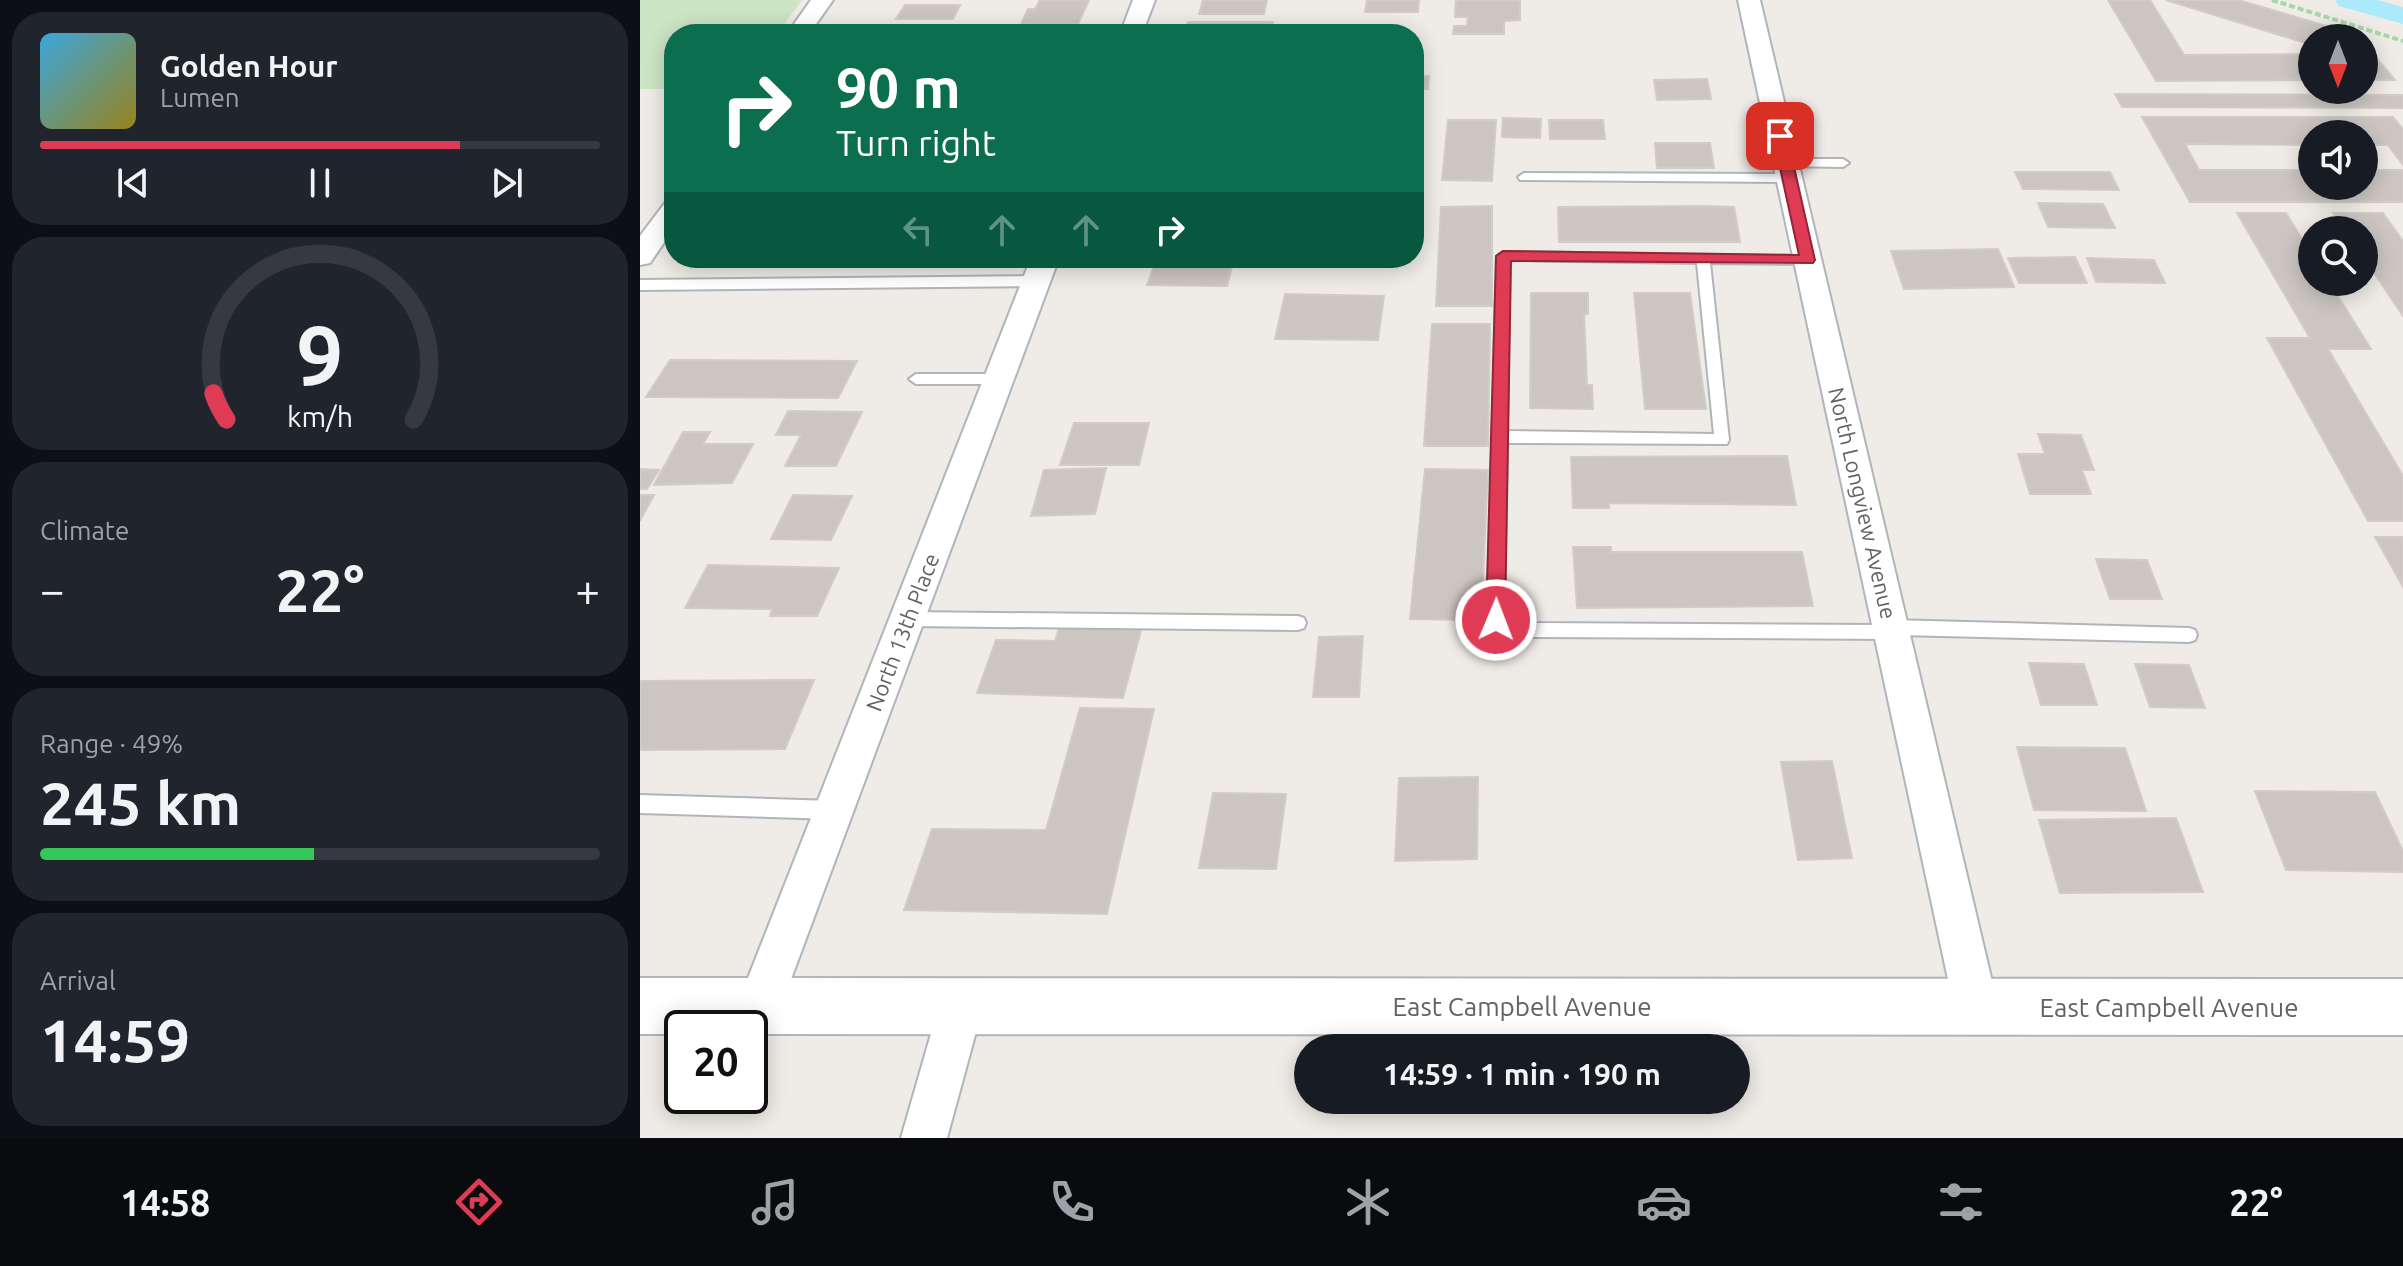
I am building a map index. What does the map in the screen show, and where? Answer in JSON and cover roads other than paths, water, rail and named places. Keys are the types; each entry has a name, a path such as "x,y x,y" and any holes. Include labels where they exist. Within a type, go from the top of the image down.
{"street":[{"path":"805,24 822,0"},
{"path":"1135,24 1144,0"},
{"name":"North Longview Avenue","path":"1749,0 1976,1007"},
{"path":"640,256 664,223"},
{"name":"North 13th Place","path":"759,1006 1041,269"},
{"name":"East Campbell Avenue","path":"640,1006 2403,1007"},
{"path":"924,1138 961,1006"}],"lane":[{"path":"1524,177 1788,171 1843,163"},
{"path":"1808,260 1503,256 1496,620 1535,630 1891,630 2189,635"},
{"path":"1500,437 1722,440 1703,258"},
{"path":"640,285 1041,269"},
{"path":"916,379 999,379"},
{"path":"907,619 1298,623"},
{"path":"640,804 834,810"}],"waterway":[{"path":"2348,0 2403,16"}]}
